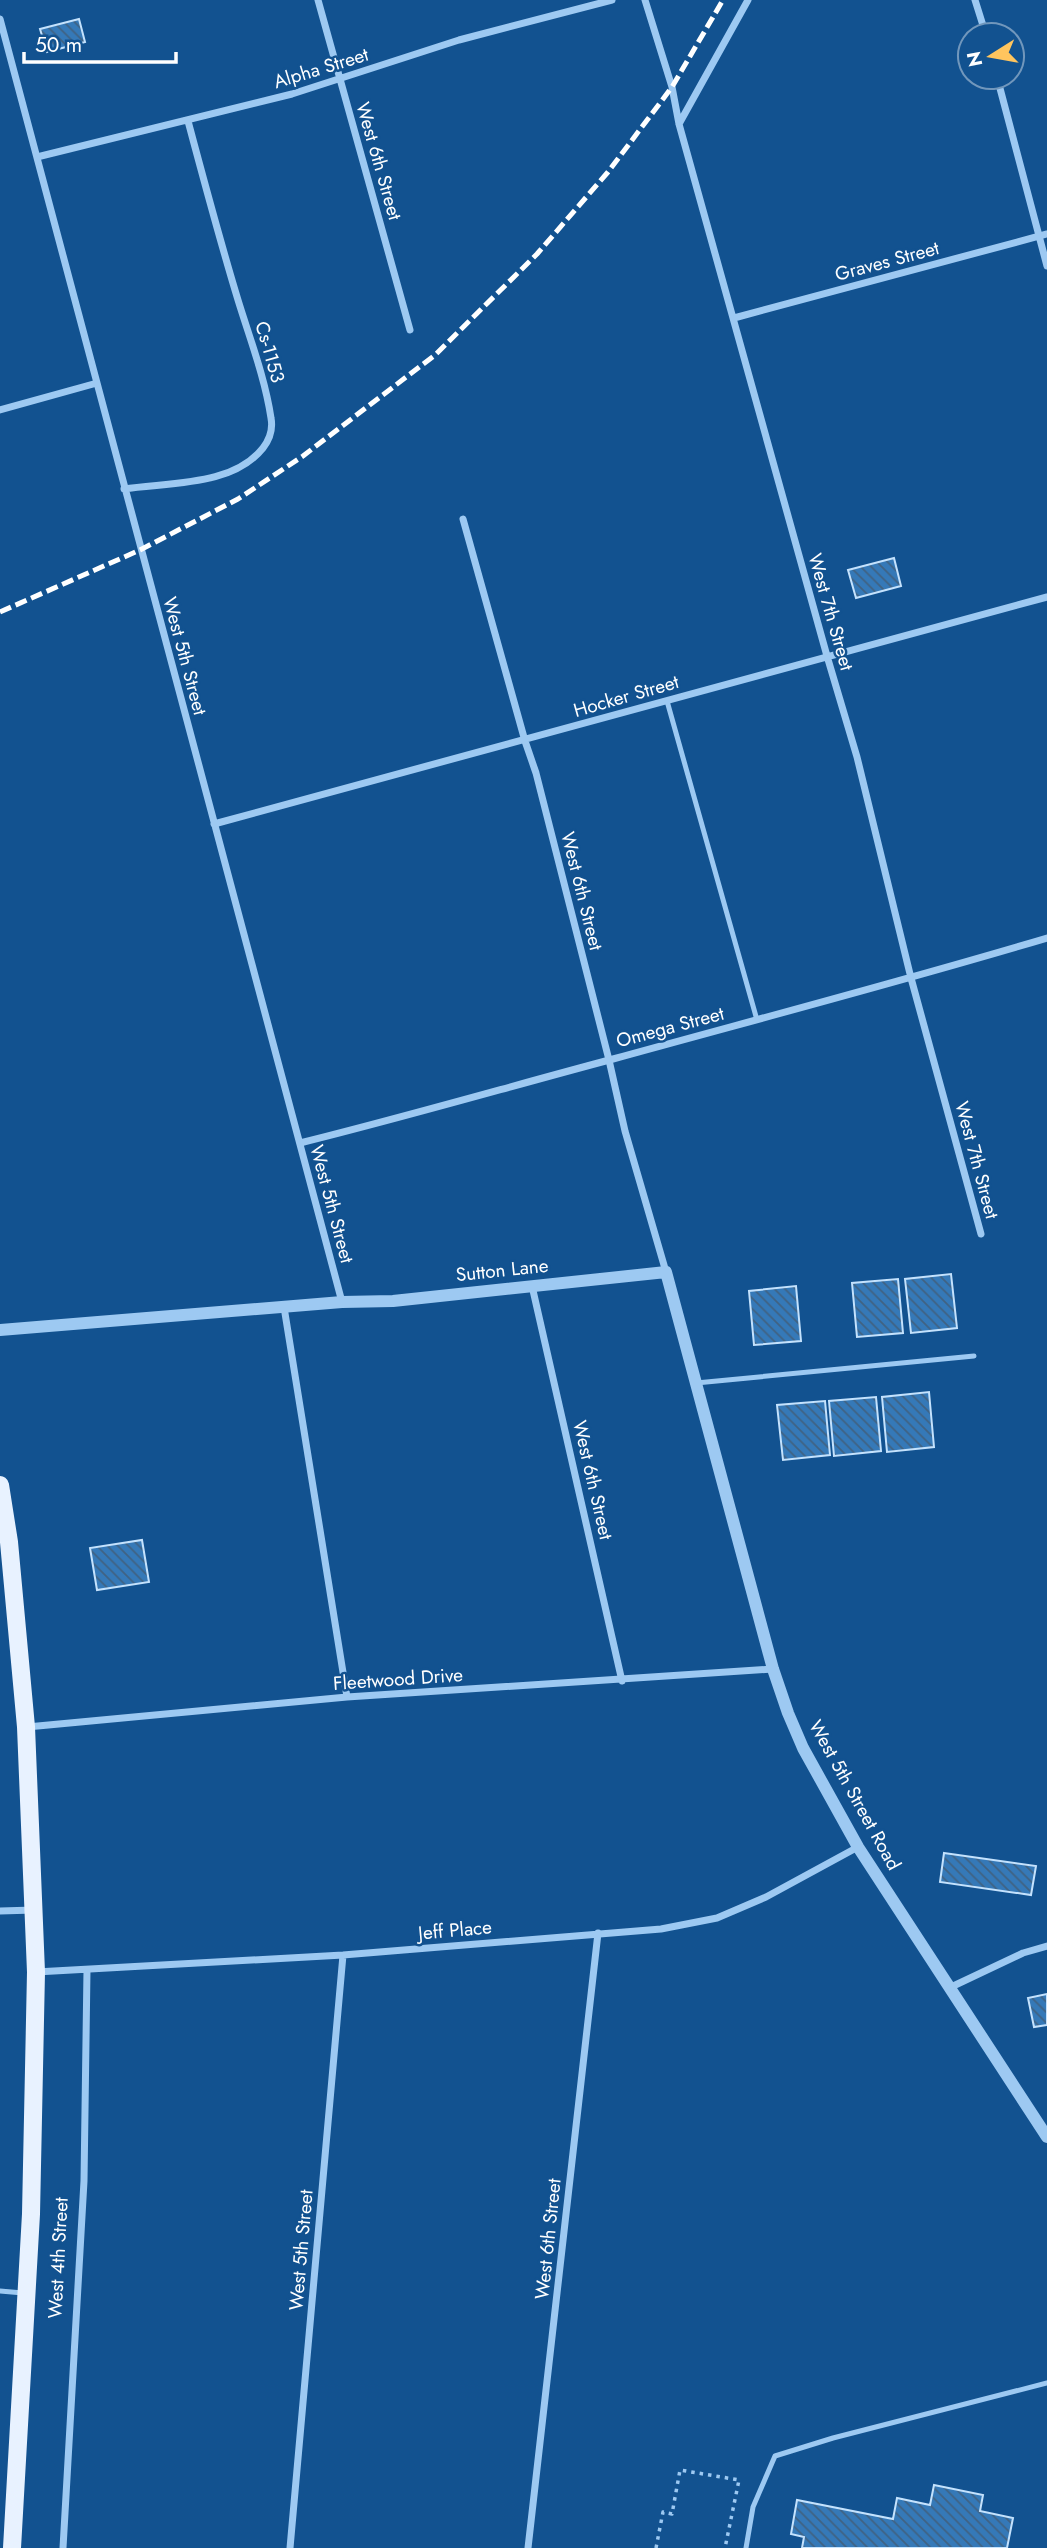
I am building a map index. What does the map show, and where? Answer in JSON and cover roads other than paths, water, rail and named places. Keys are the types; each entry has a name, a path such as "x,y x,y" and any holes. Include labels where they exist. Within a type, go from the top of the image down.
{"main road":[{"name":"West 4th Street","path":"0,1485 9,1542 26,1727 36,1972 31,2214 12,2488 12,2548"}],"street":[{"name":"West 6th Street","path":"318,0 410,330"},
{"name":"Alpha Street","path":"37,157 292,94 459,40 612,0"},
{"name":"West 7th Street","path":"645,0 672,87 679,124 857,757 911,978 981,1234"},
{"path":"679,124 748,0"},
{"path":"975,0 982,21"},
{"name":"West 5th Street","path":"0,19 342,1302"},
{"path":"1001,91 1043,235 1047,266"},
{"name":"Cs-1153","path":"124,489 192,481 225,473 255,456 268,441 271,431 272,420 262,380 188,121"},
{"name":"Graves Street","path":"734,318 1043,235"},
{"path":"0,410 97,383"},
{"name":"West 6th Street","path":"463,519 524,741 536,773 625,1131 666,1272"},
{"name":"Hocker Street","path":"214,824 1047,597"},
{"name":"Omega Street","path":"300,1143 438,1109 1047,938"},
{"name":"Sutton Lane","path":"284,1307 393,1301 666,1272"},
{"name":"West 5th Street Road","path":"666,1272 773,1669 803,1748 859,1847 1047,2137"},
{"name":"West 6th Street","path":"532,1286 622,1681"},
{"path":"0,1330 284,1307 347,1697"},
{"name":"Fleetwood Drive","path":"26,1727 347,1697 773,1669"},
{"name":"Jeff Place","path":"36,1972 343,1955 661,1929 717,1918 766,1897 859,1847"},
{"path":"0,1911 34,1910"},
{"name":"West 6th Street","path":"528,2548 598,1933"},
{"path":"950,1988 1023,1953 1047,1946"},
{"name":"West 5th Street","path":"290,2548 343,1955"},
{"name":"West 4th Street","path":"63,2548 84,2181 87,1970"}],"lane":[{"path":"667,701 757,1020"},
{"path":"696,1383 974,1356"},
{"path":"0,2291 26,2294"},
{"path":"746,2548 753,2507 775,2456 833,2438 1047,2383"}],"railway":[{"path":"0,612 140,550 238,499 303,456 435,355 537,254 608,172 672,87 723,0"}]}
